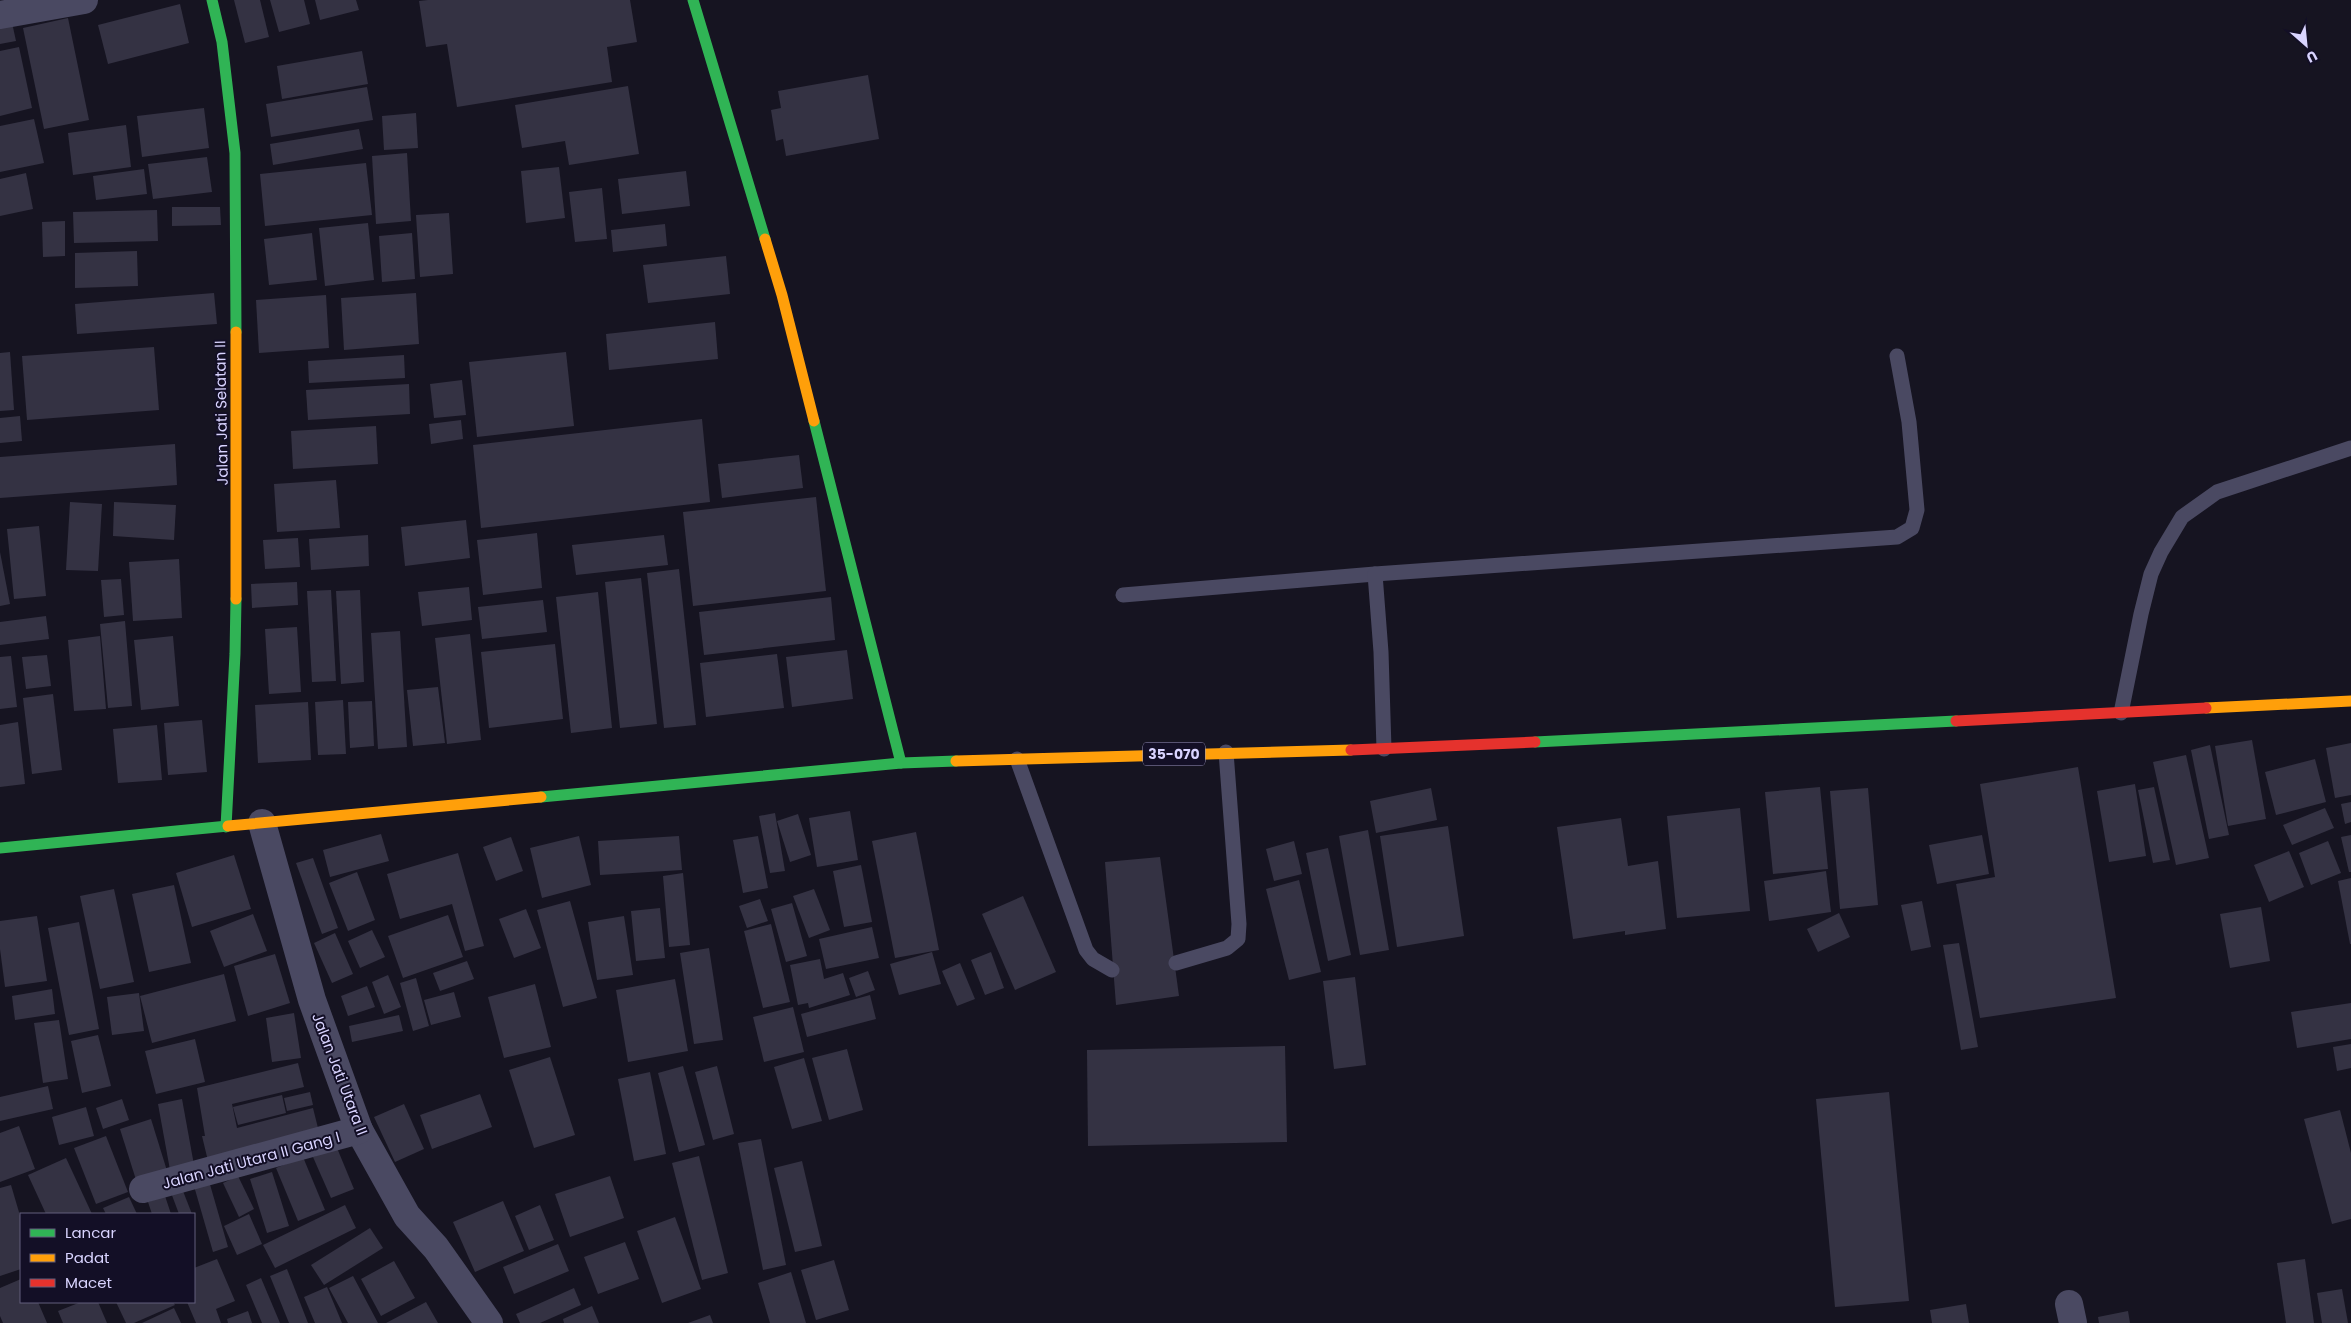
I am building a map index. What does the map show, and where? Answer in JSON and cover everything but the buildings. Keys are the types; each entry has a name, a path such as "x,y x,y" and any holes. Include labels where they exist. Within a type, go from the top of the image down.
{"main road":[{"name":"Jalan Jati Selatan II","path":"212,0 222,42 235,153 237,500 234,654 226,827"},
{"path":"693,0 782,295 901,763"},
{"name":"35-070","path":"0,848 901,763 1226,752 1384,749 2351,701"}],"street":[{"path":"0,15 84,0"},
{"name":"Jalan Jati Utara II","path":"262,823 312,1000 359,1130 407,1216 436,1248 489,1323"},
{"name":"Jalan Jati Utara II Gang I","path":"143,1189 359,1130"}],"lane":[{"path":"1123,595 1375,574 1897,537 1912,528 1917,510 1909,422 1897,356"},
{"path":"2121,713 2151,574 2161,552 2182,517 2218,492 2351,448"},
{"path":"1375,574 1381,652 1384,749"},
{"path":"1176,963 1227,948 1238,939 1239,924 1226,752"},
{"path":"1017,759 1086,950 1093,959 1112,970"}],"traffic: fast":[{"path":"212,0 222,42 235,153 236,332"},
{"path":"693,0 765,239"},
{"path":"814,421 901,763"},
{"path":"226,827 236,599"},
{"path":"1535,742 1956,721"},
{"path":"541,797 901,763 956,761"},
{"path":"0,848 228,826"}],"traffic: slow":[{"path":"765,239 782,295 814,421"},
{"path":"236,332 236,599"},
{"path":"2206,708 2351,701"},
{"path":"956,761 1351,750"},
{"path":"228,826 541,797"}],"traffic: jam":[{"path":"1956,721 2206,708"},
{"path":"1351,750 1535,742"}]}
